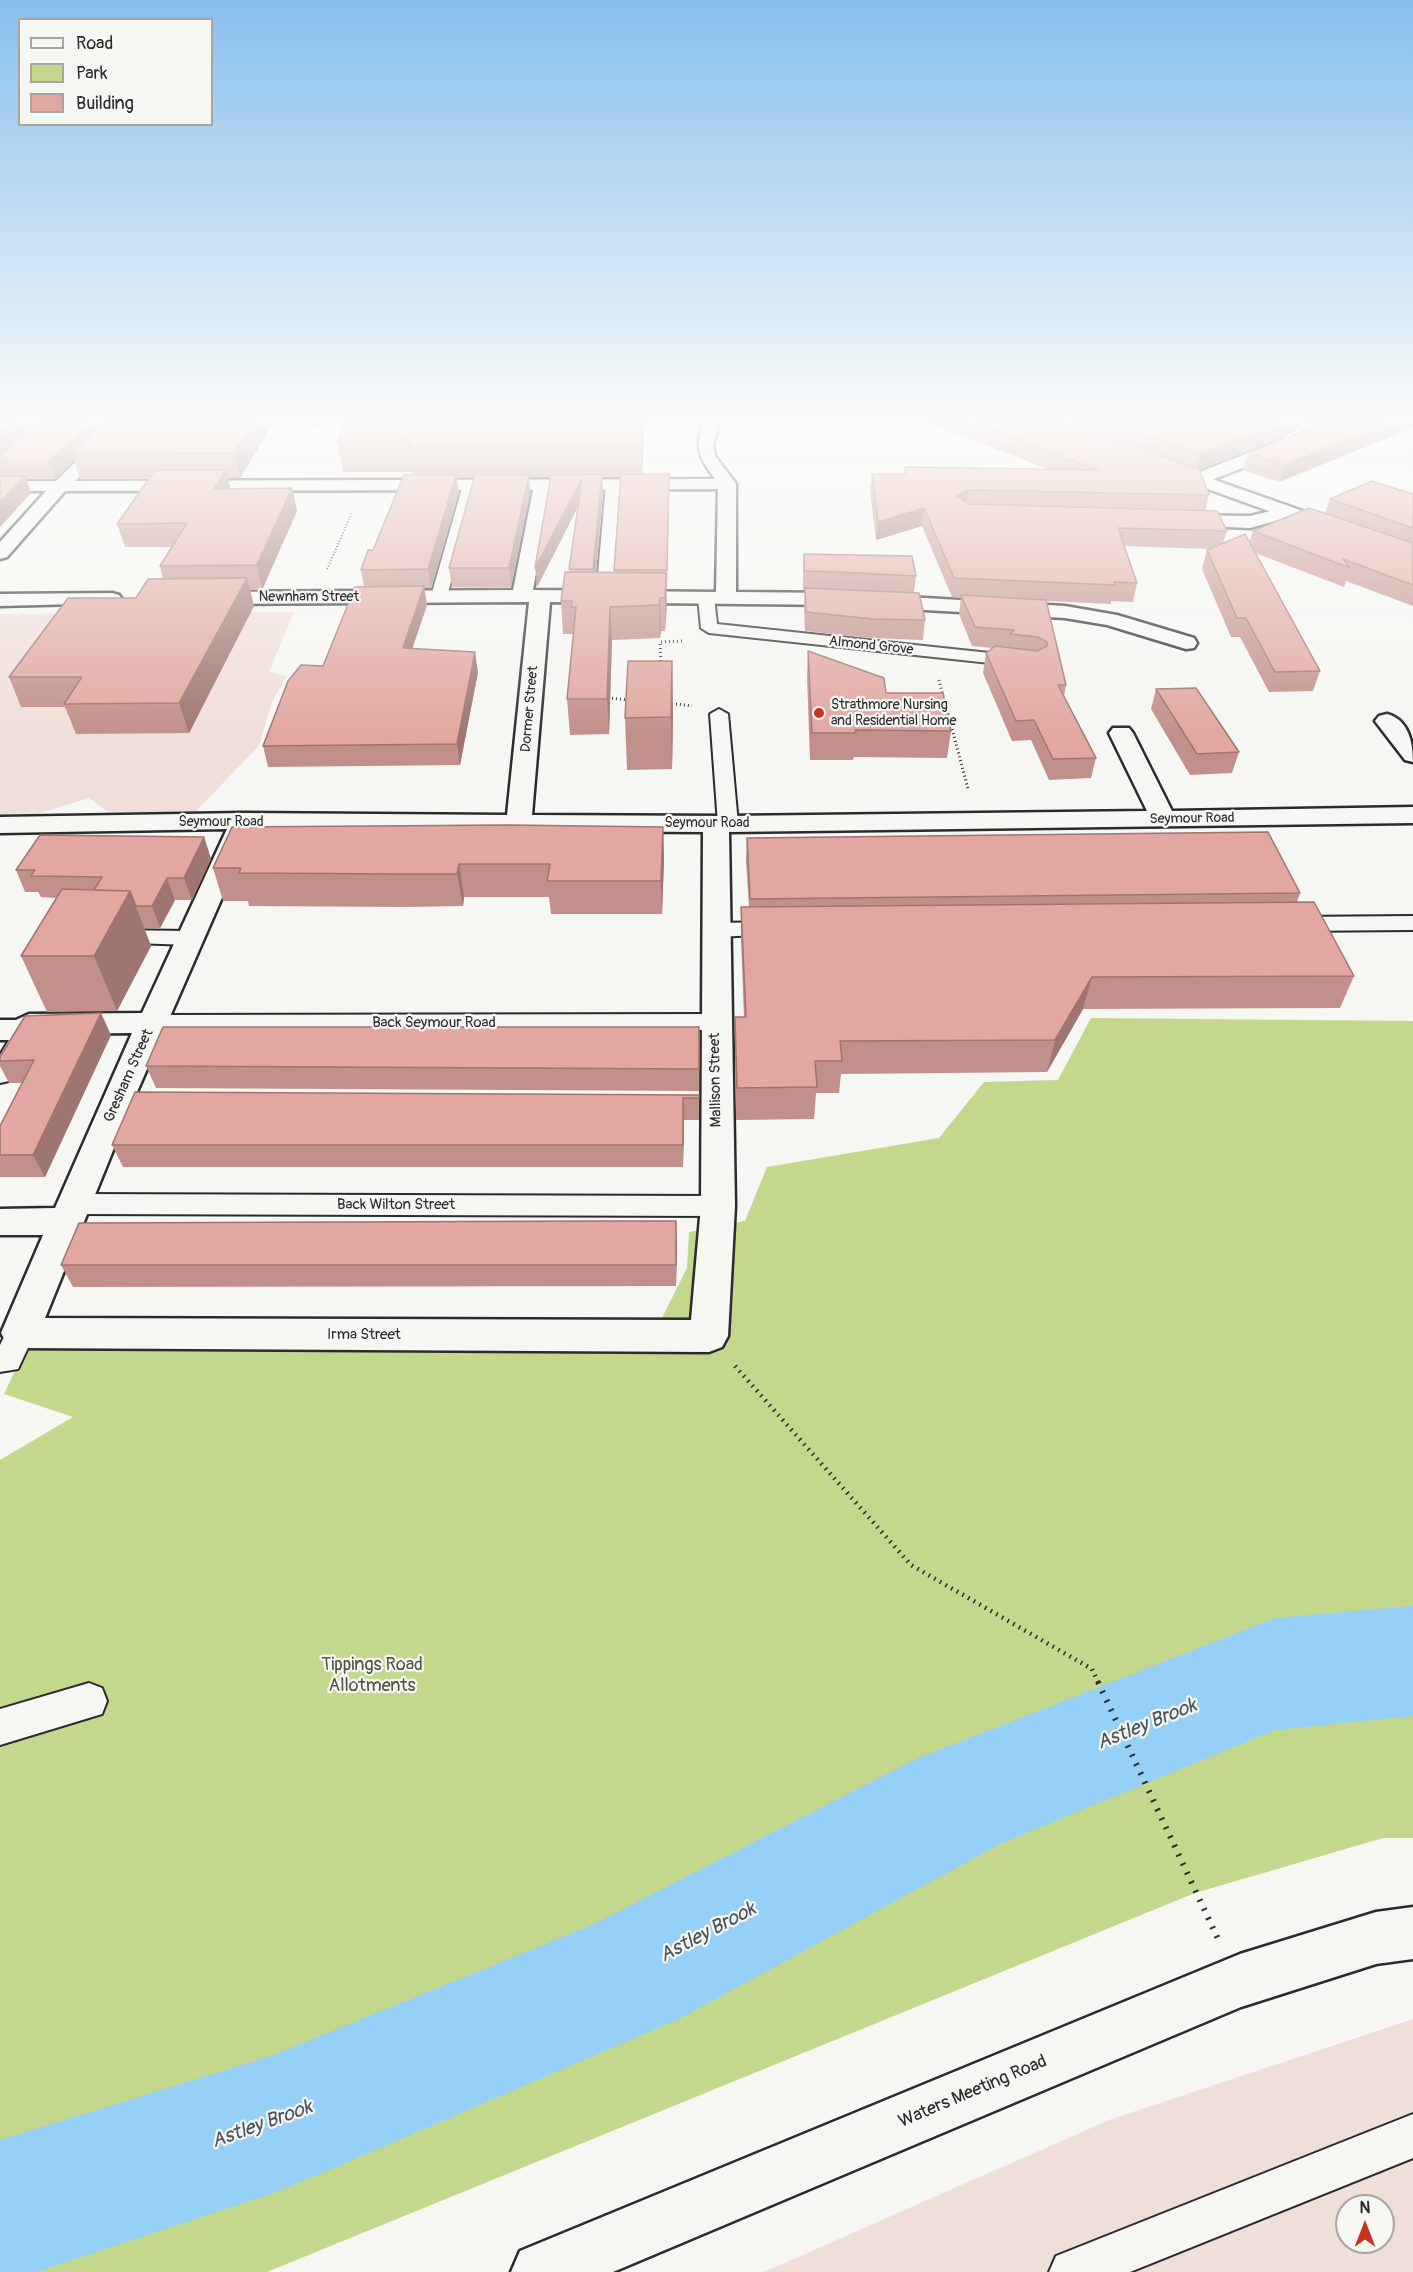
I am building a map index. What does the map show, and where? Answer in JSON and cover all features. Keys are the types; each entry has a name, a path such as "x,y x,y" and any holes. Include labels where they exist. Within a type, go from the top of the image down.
{"main road":[{"path":"0,553 26,524"},
{"name":"Dormer Street","path":"519,823 531,596 539,524"},
{"path":"716,597 723,524"},
{"path":"1321,524 1413,557"},
{"path":"0,530 21,530"},
{"name":"Newnham Street","path":"187,598 604,596 837,599 1065,612 1110,619 1186,643"},
{"path":"0,600 128,599"},
{"path":"1148,631 1169,615"},
{"path":"1387,721 1413,755"},
{"path":"1121,733 1164,819"},
{"name":"Seymour Road","path":"0,825 243,821 722,824 1413,815"},
{"name":"Gresham Street","path":"10,1347 189,938 243,821"},
{"name":"Mallison Street","path":"709,1336 718,1206 705,1103 715,1022 715,930 722,824"},
{"path":"13,1030 29,1024 152,1023"},
{"path":"117,1101 153,1102"},
{"path":"0,1222 71,1212"},
{"name":"Irma Street","path":"10,1347 709,1336"},
{"name":"Waters Meeting Road","path":"541,2272 1240,1981 1376,1938 1413,1933"}],"lane":[{"path":"439,596 459,524"},
{"path":"604,596 610,524"},
{"path":"709,628 716,597"},
{"name":"Almond Grove","path":"709,628 1034,663"},
{"path":"810,639 812,659"},
{"path":"719,714 722,824"},
{"path":"1271,924 1413,923"},
{"path":"715,930 798,929"},
{"path":"94,936 189,938"},
{"name":"Back Seymour Road","path":"152,1023 715,1022"},
{"path":"0,1076 13,1030"},
{"name":"Back Wilton Street","path":"71,1212 718,1206"},
{"path":"0,1727 89,1701"},
{"path":"1072,2272 1413,2136"}],"path":[{"path":"315,597 347,524"},
{"path":"661,672 660,642 695,641 709,628"},
{"path":"931,652 977,821"},
{"path":"603,698 639,701"},
{"path":"662,703 692,704 692,710 719,714"},
{"path":"709,1336 911,1565 1092,1669 1195,1893"}],"shaded area":[{"path":"294,612 269,672 287,676 272,701 259,746 195,812 108,812 89,798 40,813 0,814 0,614"},
{"path":"1413,2019 1413,2272 764,2272 1109,2120"}],"green space":[{"name":"Tippings Road Allotments","path":"1091,1018 1413,1021 1413,1838 1383,1838 1195,1893 267,2272 0,2272 0,1460 73,1417 4,1394 41,1316 661,1320 687,1268 689,1232 745,1221 767,1167 939,1138 984,1082 1058,1080"}],"building":[{"path":"186,524 276,524 257,565 160,566"},
{"path":"384,524 441,524 428,569 361,570 368,550 373,550"},
{"path":"461,524 518,524 509,568 449,568"},
{"path":"543,524 558,524 535,568"},
{"path":"575,524 597,524 593,569 569,569"},
{"path":"617,524 668,524 667,570 614,570"},
{"path":"931,524 1224,524 1227,531 1118,528 1137,583 1114,582 1115,585 954,578"},
{"path":"1270,524 1357,524 1413,543 1413,585 1343,559 1350,568 1253,531"},
{"path":"1402,524 1413,524 1413,528"},
{"path":"1245,534 1320,671 1275,672 1246,618 1237,618 1207,550"},
{"path":"804,554 912,556 916,576 804,571"},
{"path":"565,572 666,573 665,598 660,598 659,605 610,607 607,699 567,699 576,607 571,607 572,601 561,601"},
{"path":"247,578 179,703 64,704 82,677 9,677 68,598 136,598 148,579"},
{"path":"424,586 403,648 475,652 457,744 263,746 288,681 301,665 323,666 355,587"},
{"path":"805,588 919,593 925,620 872,619 806,612"},
{"path":"961,595 1046,600 1066,685 1058,685 1096,758 1053,759 1034,720 1016,721 986,653 995,646 1037,651 1047,646 1047,642 1038,637 1010,634 1014,630 975,627"},
{"path":"808,651 884,678 886,693 943,693 951,731 855,730 856,733 812,733"},
{"path":"628,661 672,661 671,717 625,718"},
{"path":"1196,688 1239,752 1197,754 1156,689"},
{"path":"508,825 663,827 661,881 547,881 550,864 459,864 457,874 239,873 241,868 213,868 232,827"},
{"path":"1268,832 1300,893 750,899 747,838"},
{"path":"40,835 204,837 184,878 167,878 152,906 136,906 130,891 94,890 102,877 31,876 35,870 16,870"},
{"path":"62,889 130,891 94,956 21,956"},
{"path":"1314,902 1354,976 1092,977 1055,1040 840,1041 842,1061 815,1061 817,1087 737,1088 735,1017 746,1017 741,907"},
{"path":"101,1013 33,1155 0,1155 0,1126 34,1060 0,1061 0,1057 25,1016"},
{"path":"163,1027 699,1027 699,1069 146,1066"},
{"path":"135,1092 699,1095 699,1098 683,1098 683,1145 112,1145"},
{"path":"676,1221 676,1265 61,1265 79,1223"}],"waterway":[{"name":"Astley Brook","path":"0,2212 271,2125 635,1972 958,1801 1275,1674 1413,1661"}],"place":[{"name":"Strathmore Nursing and Residential Home","path":"819,713"}]}
